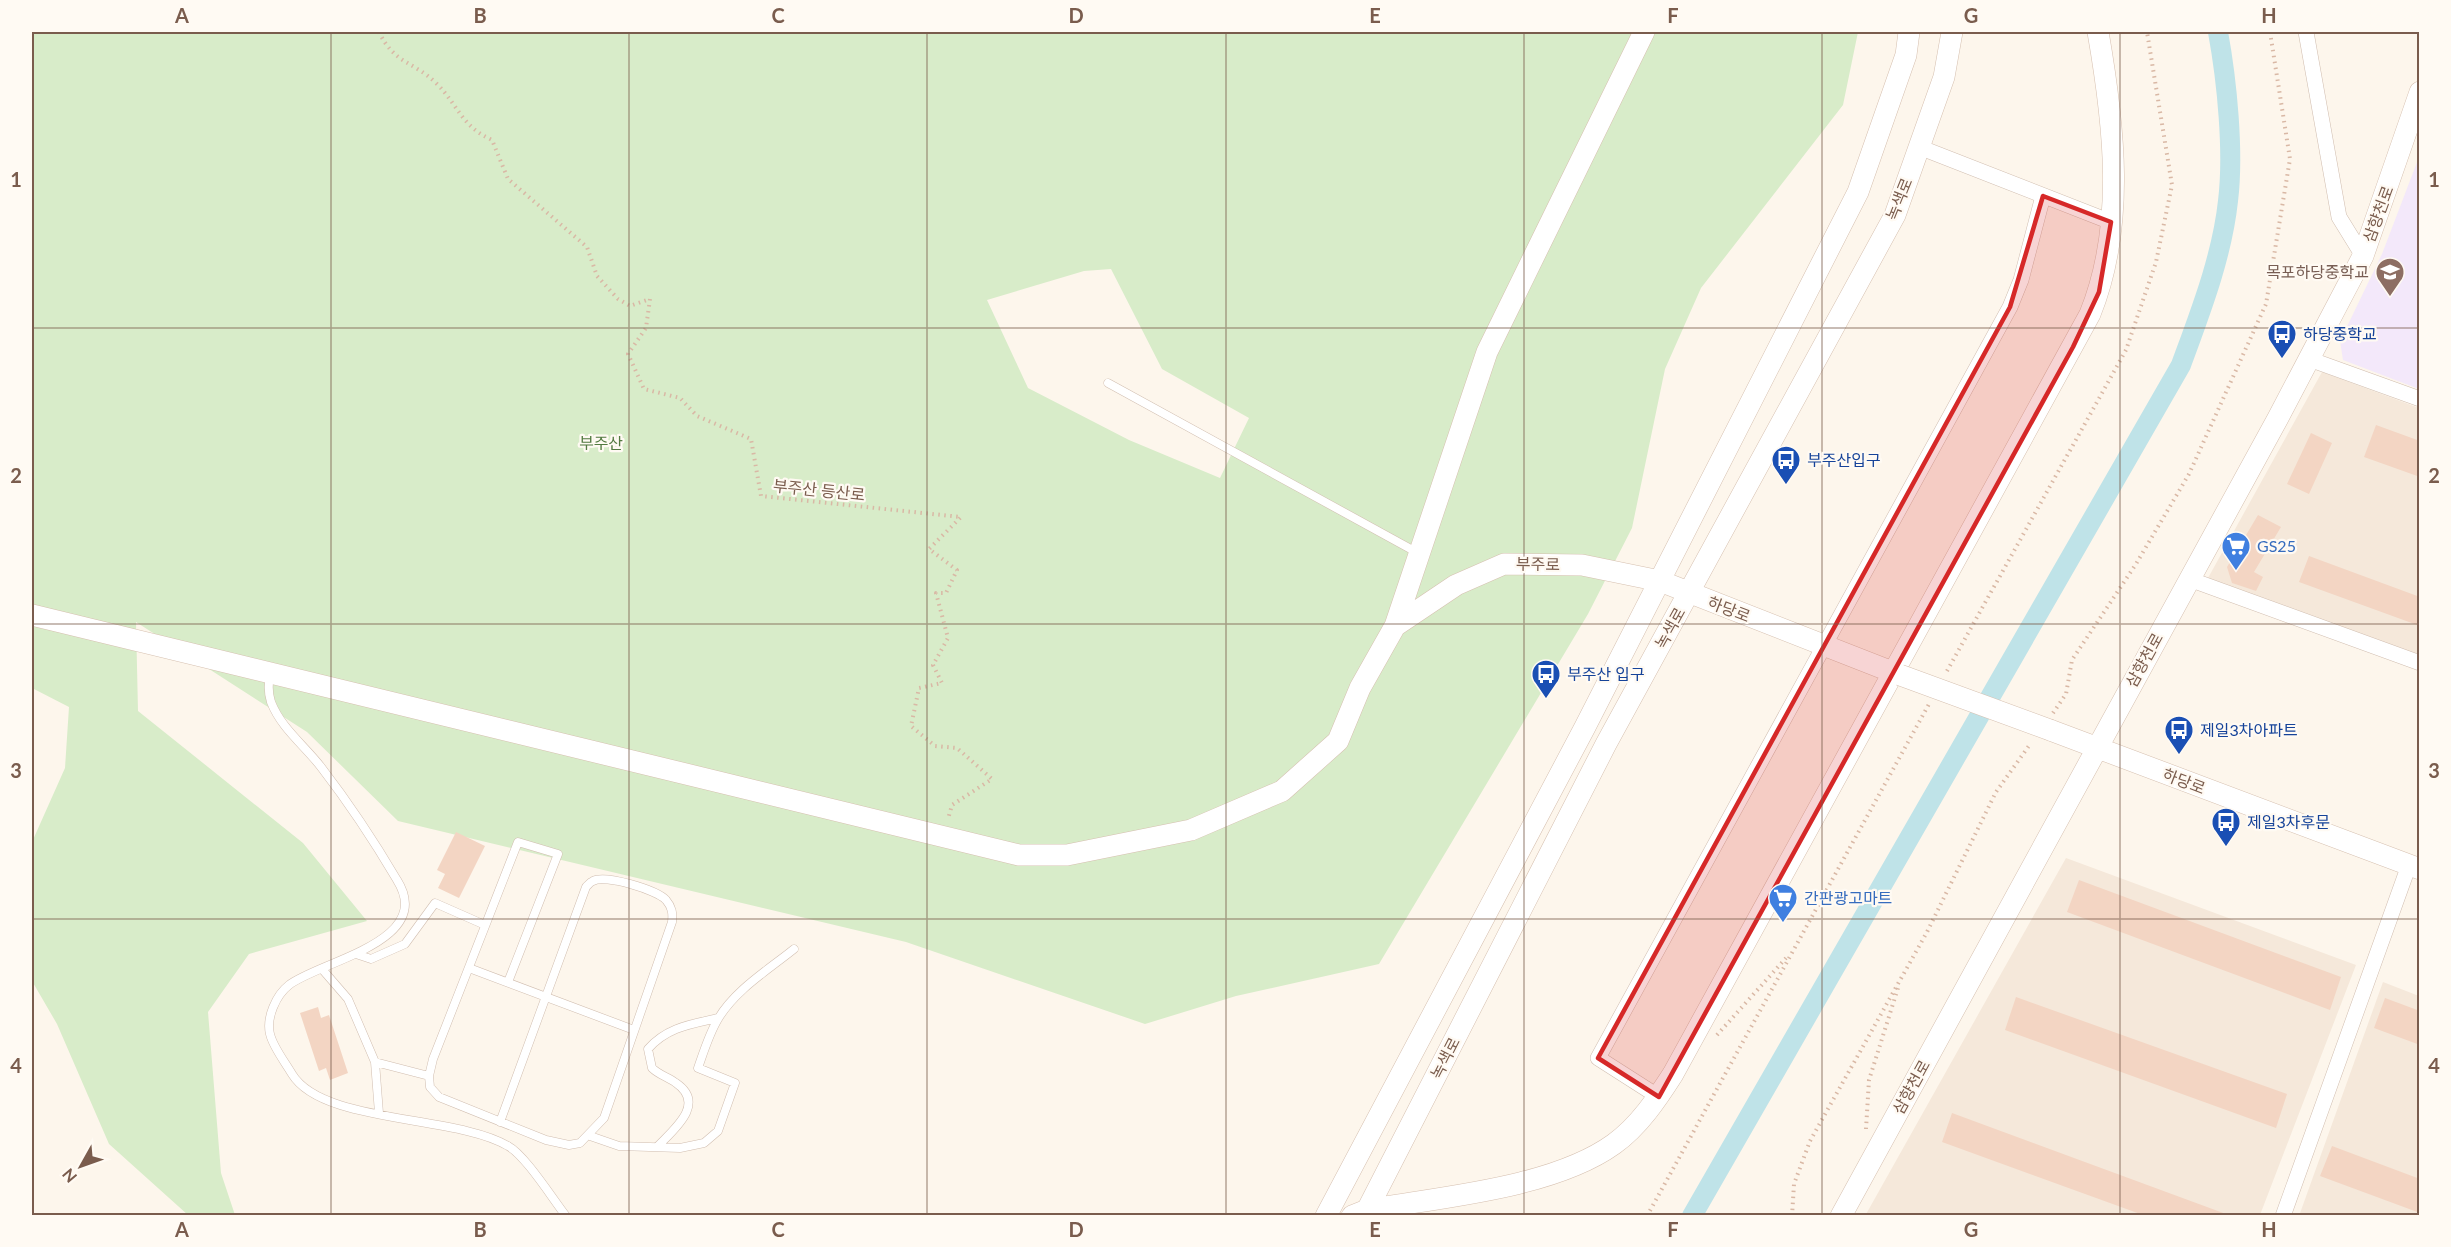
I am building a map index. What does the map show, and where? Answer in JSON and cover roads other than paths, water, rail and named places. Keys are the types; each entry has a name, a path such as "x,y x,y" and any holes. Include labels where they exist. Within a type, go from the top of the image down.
{"street":[{"path":"32,615 943,834 1019,855 1067,855 1191,830 1282,791 1338,741 1360,688 1395,626 1487,352 1644,32"},
{"name":"녹색로","path":"1326,1215 1660,581 1858,192 1906,55 1909,32"},
{"name":"녹색로","path":"1361,1214 1606,744 1895,215 1944,77 1952,32"},
{"path":"1361,1214 1559,1172 1615,1144 1659,1097 1896,673 2090,314 2099,292 2111,222 2111,111 2098,32"},
{"path":"2307,32 2338,217 2363,256"},
{"name":"삼향천로","path":"1841,1215 2190,579 2363,256 2420,92"},
{"path":"1919,147 2111,222"},
{"path":"1659,1097 1598,1058 2010,307 2024,270 2043,196"},
{"path":"2309,358 2420,399"},
{"name":"부주로","path":"1395,626 1456,585 1504,564 1582,565 1660,581"},
{"path":"2190,579 2420,663"},
{"name":"하당로","path":"1660,581 2044,730 2096,747 2414,867"},
{"path":"2283,1215 2414,867"}],"lane":[{"path":"1108,383 1419,554"},
{"path":"271,673 268,687 272,703 284,726 340,794 399,882 405,904 401,919 382,939 356,954 289,985 272,1006 270,1033 294,1077 322,1099 471,1132 507,1145 521,1156 566,1215"},
{"path":"500,1122 586,888 593,880 608,878 659,894 667,901 673,912 672,922 604,1118 590,1136 580,1143 569,1145 546,1140 500,1122 439,1098 430,1087 429,1076 518,842 558,854 508,982"},
{"path":"356,954 370,959 405,944 435,903 485,925"},
{"path":"590,1136 619,1146 680,1148 704,1143 718,1131 735,1083 698,1068 718,1018 735,997 794,949"},
{"path":"469,968 634,1030"},
{"path":"322,969 348,999 375,1062 379,1113"},
{"path":"657,1147 683,1120 689,1110 689,1101 676,1083 660,1076 652,1068 648,1049 657,1039 679,1026 718,1018"},
{"path":"375,1062 429,1076"}],"waterway":[{"path":"1692,1216 2181,365 2216,264 2228,201 2229,116 2218,32"}],"place":[{"name":"목포하당중학교","path":"2390,298"},
{"name":"하당중학교","path":"2282,360"},
{"name":"부주산입구","path":"1786,486"},
{"name":"GS25","path":"2236,572"},
{"name":"부주산 입구","path":"1546,700"},
{"name":"제일3차아파트","path":"2179,756"},
{"name":"제일3차후문","path":"2226,848"},
{"name":"간판광고마트","path":"1783,924"}],"park label":[{"name":"부주산","path":"601,443"}]}
